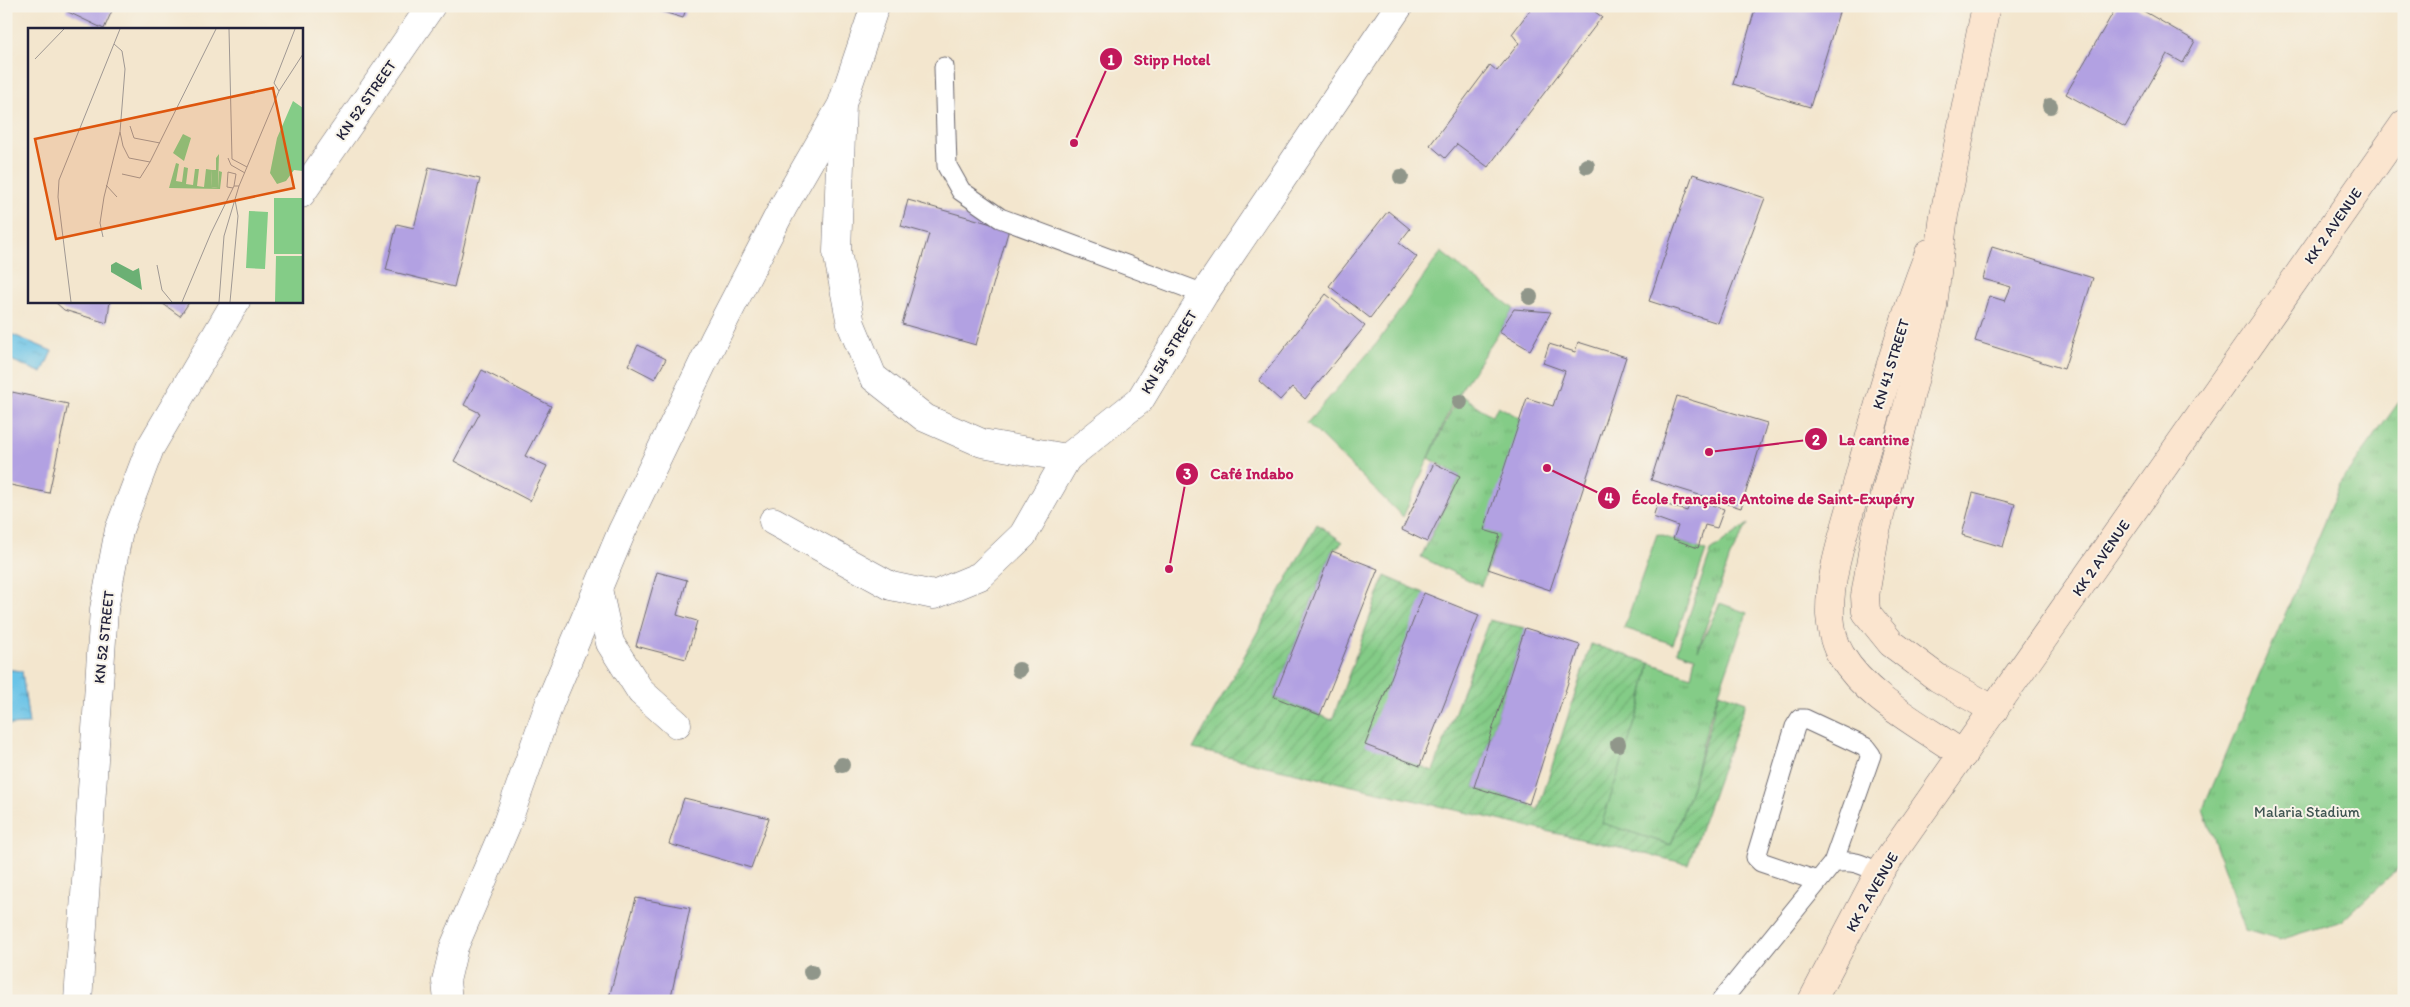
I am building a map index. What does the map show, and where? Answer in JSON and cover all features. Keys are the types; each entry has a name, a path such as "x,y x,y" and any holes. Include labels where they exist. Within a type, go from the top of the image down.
{"main road":[{"name":"KN 41 STREET","path":"1986,6 1944,215 1933,306 1873,544 1865,596 1866,612 1891,643 1938,678 1994,710"},
{"name":"KK 2 AVENUE","path":"1813,1000 1880,873 2404,124"},
{"name":"KN 41 STREET","path":"1944,215 1909,304 1877,409 1837,562 1830,615 1833,634 1841,655 1867,686 1897,711 1963,755"}],"street":[{"name":"KN 52 STREET","path":"302,193 432,6"},
{"path":"448,1001 446,981 454,947 506,826 550,702 598,589 668,432 714,340 783,207 842,104 874,6"},
{"name":"KN 54 STREET","path":"1067,458 1140,400 1204,294 1399,6"},
{"path":"773,521 891,586 934,595 980,576 1023,535 1067,458 982,443 925,418 873,377 850,324 838,252 842,104"},
{"name":"KN 52 STREET","path":"78,1001 104,609 119,530 150,448 235,302"},
{"path":"598,589 610,643 641,692 677,724"}],"lane":[{"path":"944,67 947,166 961,191 1000,218 1204,294"},
{"path":"1721,1001 1833,863 1871,755 1865,747 1805,719 1800,719 1795,727 1756,857 1761,862 1817,881"},
{"path":"1833,863 1848,860 1859,862 1880,873"}],"green space":[{"path":"1441,252 1514,309 1453,402 1403,517 1307,423 1377,343"},
{"path":"1459,394 1492,416 1498,406 1529,423 1484,529 1500,535 1481,586 1421,557 1460,476 1429,458"},
{"name":"Malaria Stadium","path":"2404,395 2404,863 2342,921 2279,940 2245,930 2203,809 2340,484"},
{"path":"1317,524 1343,542 1332,551 1274,697 1332,720 1385,576 1424,593 1420,766 1433,771 1489,620 1525,628 1474,787 1529,804 1538,810 1591,644 1650,663 1639,710 1602,823 1671,845 1692,787 1719,692 1746,702 1688,864 1193,749"},
{"path":"1748,524 1730,557 1698,650 1720,603 1747,613 1709,720 1692,787 1671,845 1601,823 1639,710 1650,663 1691,677 1695,657 1677,651 1711,551"},
{"path":"1657,534 1706,551 1673,644 1624,628"}],"water":[{"path":"6,332 52,351 42,373 6,358"},
{"path":"6,669 22,671 29,724 6,725"}],"building":[{"path":"68,6 114,6 104,28 66,11"},
{"path":"644,6 687,6 683,18"},
{"path":"1533,6 1587,6 1602,17 1488,167 1457,144 1445,158 1430,145 1490,65 1497,71 1519,43 1512,34"},
{"path":"1756,6 1841,6 1810,107 1733,84"},
{"path":"2117,6 2135,6 2195,41 2183,63 2167,54 2125,127 2066,94"},
{"path":"429,167 480,179 454,287 386,270 397,224 414,228"},
{"path":"1693,174 1765,198 1718,323 1649,301"},
{"path":"908,200 1009,229 976,345 902,324 929,234 901,226"},
{"path":"1388,211 1410,229 1399,243 1417,257 1370,318 1329,286"},
{"path":"1992,247 2093,278 2064,369 1975,341 1989,296 2005,301 2011,287 1983,279"},
{"path":"1326,294 1365,326 1305,399 1292,387 1280,400 1259,381"},
{"path":"55,302 110,302 107,323 64,310"},
{"path":"160,302 189,302 180,316"},
{"path":"1514,309 1551,312 1530,350 1499,332"},
{"path":"1578,342 1626,357 1550,590 1488,569 1500,535 1484,530 1527,398 1553,406 1565,371 1543,363 1549,344 1575,352"},
{"path":"638,345 666,359 655,379 628,365"},
{"path":"482,370 551,406 525,456 547,466 530,501 454,461 480,413 464,405"},
{"path":"12,392 68,404 49,493 6,484 6,420"},
{"path":"1677,396 1767,423 1741,508 1651,480"},
{"path":"1434,463 1460,476 1427,542 1402,530"},
{"path":"1973,493 2015,504 2003,547 1962,535"},
{"path":"1691,498 1724,509 1717,528 1705,525 1698,548 1673,539 1678,526 1653,517 1658,502 1687,511"},
{"path":"1332,551 1378,569 1320,715 1274,697"},
{"path":"657,572 687,580 677,615 697,621 686,659 636,646"},
{"path":"1424,593 1479,615 1420,766 1365,745"},
{"path":"1525,628 1580,645 1529,804 1474,787"},
{"path":"684,798 769,818 751,868 669,844"},
{"path":"636,898 690,908 670,1001 608,1001"}],"place":[{"name":"Stipp Hotel","path":"1074,143"},
{"name":"La cantine","path":"1709,452"},
{"name":"École française Antoine de Saint-Exupéry","path":"1547,468"},
{"name":"Café Indabo","path":"1169,569"}]}
